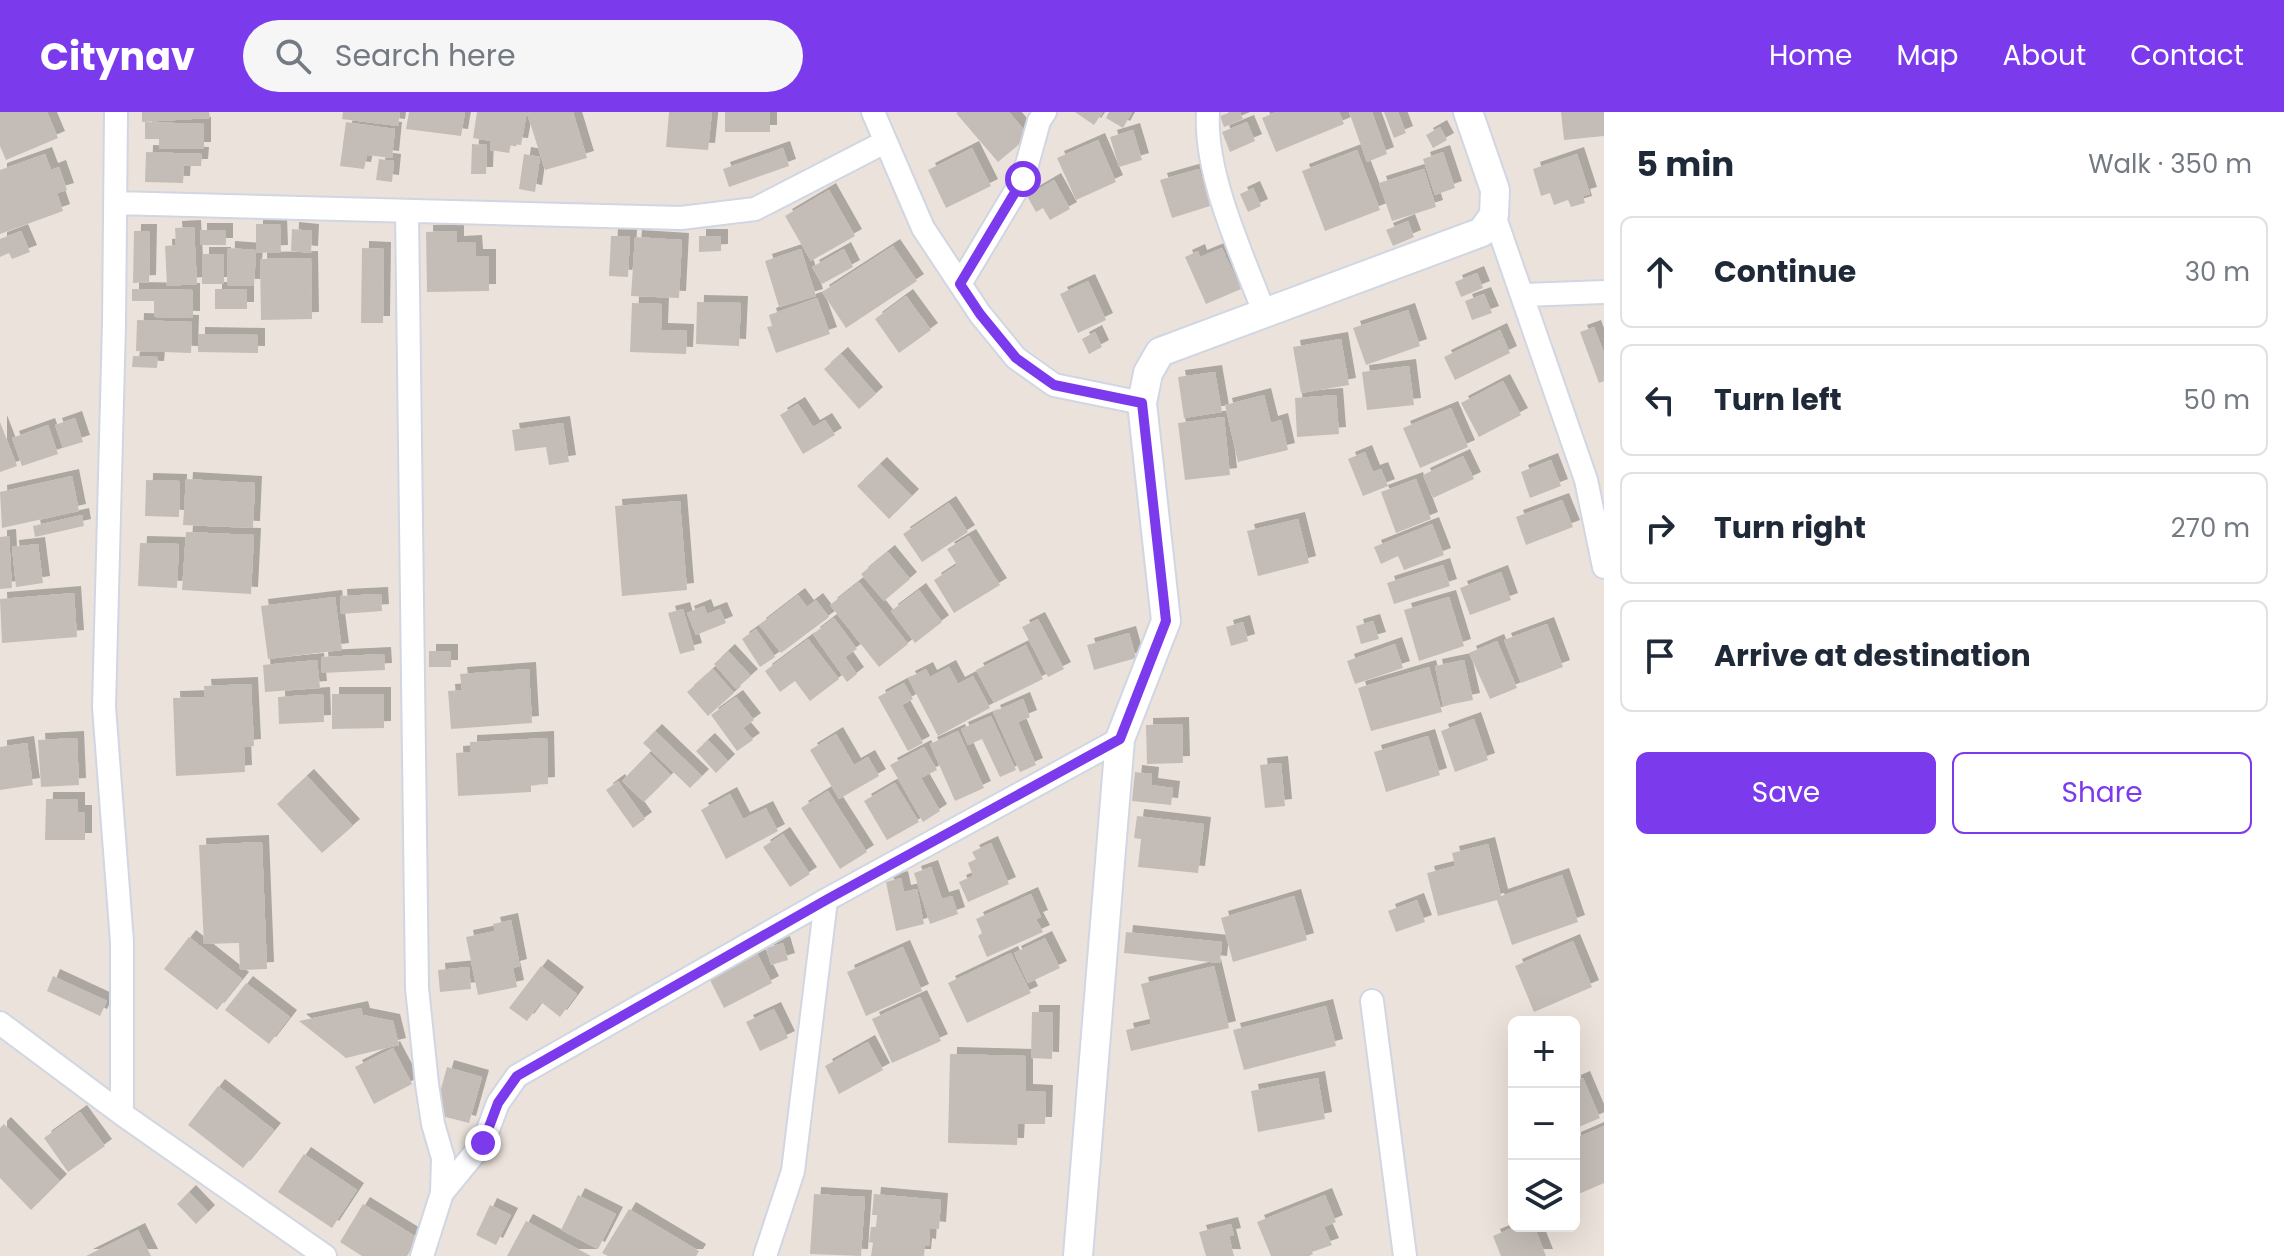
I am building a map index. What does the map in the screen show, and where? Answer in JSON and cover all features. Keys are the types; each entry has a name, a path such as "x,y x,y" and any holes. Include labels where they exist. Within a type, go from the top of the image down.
{"street":[{"path":"116,112 104,707 122,942 122,1114"},
{"path":"873,112 923,228 980,314 1016,358 1054,385 1142,403"},
{"path":"960,284 1023,179 1039,121 1045,112"},
{"path":"1208,112 1207,129 1220,195 1264,312"},
{"path":"1468,112 1495,190 1494,215 1586,480 1604,567"},
{"path":"115,203 681,218 755,209 885,142"},
{"path":"407,211 417,988 433,1124 443,1158 442,1193 422,1256"},
{"path":"1078,1256 1120,739 1166,621 1142,403 1148,373 1160,352 1482,232 1494,215"},
{"path":"1522,295 1604,292"},
{"path":"442,1193 483,1143 498,1103 517,1076 826,900 1120,739"},
{"path":"765,1256 793,1171 826,900"},
{"path":"1372,1001 1405,1256"},
{"path":"0,1023 122,1114 325,1256"}],"building":[{"path":"0,112 47,112 58,138 6,160 0,146"},
{"path":"142,112 209,112 210,118 142,122"},
{"path":"343,112 400,112 398,126 342,119"},
{"path":"409,112 465,112 461,136 406,129"},
{"path":"477,112 527,112 521,145 511,144 509,153 490,150 491,141 473,138"},
{"path":"573,112 587,158 545,170 527,113"},
{"path":"669,112 712,112 708,150 666,147"},
{"path":"725,112 770,112 770,132 725,132"},
{"path":"958,112 1009,112 1029,136 998,162"},
{"path":"1075,112 1103,112 1094,125"},
{"path":"1109,112 1132,112 1123,128 1106,118"},
{"path":"1240,112 1243,119 1224,127 1220,116"},
{"path":"1276,112 1339,112 1344,124 1276,152 1262,118"},
{"path":"1349,112 1372,112 1387,154 1367,162"},
{"path":"1384,112 1398,112 1406,133 1394,138"},
{"path":"1561,112 1604,112 1604,136 1564,140"},
{"path":"145,122 204,124 204,149 159,149 159,139 145,139"},
{"path":"346,122 395,129 392,158 367,155 364,169 340,166"},
{"path":"1247,122 1255,141 1230,152 1222,132"},
{"path":"1440,127 1447,140 1433,148 1426,135"},
{"path":"1133,130 1142,160 1119,167 1110,137"},
{"path":"1098,140 1116,182 1076,200 1057,158"},
{"path":"472,144 487,145 486,174 471,174"},
{"path":"783,148 789,166 729,187 723,169"},
{"path":"972,148 991,186 946,208 928,170"},
{"path":"1357,150 1380,210 1325,231 1302,171"},
{"path":"146,152 202,154 201,166 184,166 183,183 145,182"},
{"path":"1443,152 1455,188 1435,195 1423,159"},
{"path":"45,154 51,170 59,167 67,190 57,193 63,211 0,234 0,170"},
{"path":"524,154 540,157 535,192 519,189"},
{"path":"1577,154 1590,194 1583,196 1585,203 1571,207 1568,200 1554,205 1550,193 1541,196 1533,169"},
{"path":"379,159 394,161 392,182 376,180"},
{"path":"1199,169 1210,206 1172,218 1160,180"},
{"path":"1424,169 1436,207 1392,221 1379,183"},
{"path":"1054,180 1070,209 1050,220 1043,208 1036,212 1027,196"},
{"path":"1253,188 1261,206 1248,212 1240,194"},
{"path":"829,190 855,236 811,261 785,216"},
{"path":"1408,221 1414,237 1393,246 1386,230"},
{"path":"256,224 280,224 281,252 256,253 254,286 227,285 228,248 256,250"},
{"path":"194,227 197,284 167,286 165,246 176,245 175,228"},
{"path":"292,229 312,231 311,253 291,251"},
{"path":"200,230 226,230 226,245 200,245"},
{"path":"21,231 30,252 12,259 9,253 0,257 0,239"},
{"path":"134,231 150,231 149,282 133,283"},
{"path":"457,231 457,243 475,242 476,256 489,256 489,291 427,292 426,232"},
{"path":"611,236 630,236 628,277 609,276"},
{"path":"699,236 721,236 721,251 699,252"},
{"path":"635,237 682,240 679,298 631,296"},
{"path":"893,246 917,281 846,328 822,292"},
{"path":"362,248 384,249 383,323 361,323"},
{"path":"1222,248 1241,289 1206,304 1185,257 1198,251 1200,257"},
{"path":"801,249 816,296 779,307 765,261"},
{"path":"844,249 853,267 822,284 812,267"},
{"path":"202,254 224,254 224,284 202,284"},
{"path":"311,258 312,319 261,320 260,259"},
{"path":"1477,273 1483,288 1461,297 1455,282"},
{"path":"1088,281 1106,320 1078,333 1060,294"},
{"path":"132,289 193,290 193,318 154,317 154,301 132,301"},
{"path":"215,289 247,289 247,309 215,309"},
{"path":"1484,294 1492,313 1472,320 1465,301"},
{"path":"906,296 931,330 899,353 875,319"},
{"path":"817,298 830,334 776,353 767,327 772,326 769,315"},
{"path":"697,302 741,303 739,346 696,344"},
{"path":"632,303 662,304 661,330 687,331 686,354 630,352"},
{"path":"1408,310 1420,346 1366,365 1353,328"},
{"path":"137,320 192,322 191,353 136,351"},
{"path":"1594,327 1604,353 1604,381 1599,383 1580,332"},
{"path":"1500,330 1510,353 1455,380 1444,357"},
{"path":"1095,332 1102,347 1089,354 1082,339"},
{"path":"198,334 258,335 258,353 198,352"},
{"path":"1341,339 1349,385 1301,393 1293,347"},
{"path":"841,354 876,394 859,409 824,369"},
{"path":"133,356 158,357 157,368 132,367"},
{"path":"1409,366 1414,405 1367,410 1362,372"},
{"path":"1215,372 1222,412 1184,418 1178,377"},
{"path":"1503,381 1521,415 1479,437 1461,403"},
{"path":"1264,395 1271,423 1281,420 1288,450 1238,462 1225,405"},
{"path":"1336,395 1339,434 1297,437 1295,398"},
{"path":"798,404 813,427 825,420 835,435 803,454 780,415"},
{"path":"1451,408 1468,447 1420,468 1403,428"},
{"path":"1224,417 1230,475 1185,480 1178,423"},
{"path":"75,418 83,442 63,448 55,425"},
{"path":"0,422 17,466 0,472"},
{"path":"563,423 569,462 549,465 546,447 515,451 512,430"},
{"path":"48,425 58,454 22,466 12,438"},
{"path":"1365,452 1373,472 1381,469 1388,486 1363,496 1348,459"},
{"path":"1463,456 1474,479 1433,498 1423,475"},
{"path":"1551,460 1561,486 1530,498 1521,472"},
{"path":"880,464 912,496 889,519 857,486"},
{"path":"72,476 79,511 2,528 0,492"},
{"path":"186,479 255,483 253,528 183,525"},
{"path":"1416,479 1431,519 1396,533 1381,492"},
{"path":"146,480 180,481 179,517 145,516"},
{"path":"1562,500 1573,527 1526,545 1516,517"},
{"path":"680,501 687,590 622,596 615,506"},
{"path":"949,503 968,532 922,562 903,534"},
{"path":"82,515 84,526 35,537 33,526"},
{"path":"1298,519 1309,563 1258,576 1247,531"},
{"path":"1432,524 1444,555 1404,570 1398,556 1381,564 1374,547"},
{"path":"186,532 254,535 251,594 182,590"},
{"path":"9,536 12,588 0,589 0,537"},
{"path":"969,536 1000,585 954,613 934,580 957,565 947,549"},
{"path":"140,543 179,544 177,588 138,586"},
{"path":"38,544 43,583 16,587 12,547"},
{"path":"888,552 910,579 884,601 861,574"},
{"path":"1443,565 1450,586 1394,604 1387,583"},
{"path":"1501,572 1511,600 1470,615 1460,588"},
{"path":"859,582 908,644 879,667 830,605"},
{"path":"919,590 942,622 915,643 891,611"},
{"path":"74,593 77,637 2,643 0,599"},
{"path":"381,594 382,611 341,614 340,596"},
{"path":"798,595 807,607 816,600 829,617 781,653 759,625"},
{"path":"335,597 342,650 268,659 261,606"},
{"path":"1449,597 1464,646 1419,661 1404,610"},
{"path":"704,606 707,614 720,609 726,623 696,635 687,613"},
{"path":"683,609 695,650 680,654 668,613"},
{"path":"834,618 857,649 845,657 857,674 847,682 813,634"},
{"path":"1038,619 1064,669 1048,677 1022,627"},
{"path":"1373,621 1379,639 1361,644 1356,626"},
{"path":"1243,622 1248,641 1231,646 1226,627"},
{"path":"1547,624 1563,667 1521,683 1504,640"},
{"path":"756,629 775,657 760,667 742,639"},
{"path":"1129,633 1136,658 1094,670 1087,645"},
{"path":"808,639 839,679 810,701 795,681 780,692 765,671"},
{"path":"1497,641 1517,688 1490,699 1469,653"},
{"path":"1395,644 1403,668 1355,684 1347,661"},
{"path":"1026,645 1043,679 994,703 976,670"},
{"path":"429,651 451,651 451,667 429,667"},
{"path":"728,651 751,676 736,689 714,664"},
{"path":"384,654 385,670 322,673 321,657"},
{"path":"317,660 320,688 265,692 263,665"},
{"path":"1464,660 1473,700 1443,706 1435,666"},
{"path":"949,667 958,684 973,676 990,708 938,736 908,678 926,669 930,677"},
{"path":"1429,667 1442,712 1371,731 1358,688"},
{"path":"529,669 532,723 451,729 448,691 462,690 460,674"},
{"path":"713,669 734,693 708,716 687,692"},
{"path":"904,683 913,699 902,705 923,743 908,751 878,697"},
{"path":"251,684 254,746 244,747 245,772 176,776 173,698 205,697 204,686"},
{"path":"323,694 324,722 279,724 278,697"},
{"path":"332,694 384,694 384,728 332,729"},
{"path":"736,697 754,720 743,728 753,740 737,751 711,715"},
{"path":"1023,699 1030,717 1018,722 1036,765 1020,772 993,712"},
{"path":"991,716 1016,770 1000,777 982,739 968,745 961,729"},
{"path":"1474,719 1488,760 1455,772 1441,731"},
{"path":"1182,724 1183,763 1147,764 1146,725"},
{"path":"655,731 702,776 690,788 643,743"},
{"path":"958,731 984,788 955,801 930,744"},
{"path":"836,734 854,765 868,757 879,776 839,799 810,750"},
{"path":"1428,736 1440,775 1386,792 1374,752"},
{"path":"77,738 79,785 41,787 38,740"},
{"path":"547,738 548,784 531,785 531,792 458,796 456,753 470,752 470,742"},
{"path":"708,740 728,761 716,773 696,751"},
{"path":"27,743 33,785 0,790 0,747"},
{"path":"924,747 937,770 921,778 940,811 923,822 890,765"},
{"path":"649,753 671,775 644,802 622,781"},
{"path":"1281,763 1285,806 1265,808 1260,765"},
{"path":"1135,772 1152,774 1151,785 1173,788 1171,805 1132,801"},
{"path":"307,776 353,826 322,853 277,804"},
{"path":"618,781 645,819 633,828 606,790"},
{"path":"895,783 919,822 887,840 864,801"},
{"path":"828,791 867,852 840,869 801,808"},
{"path":"730,794 743,819 766,808 778,831 726,859 701,810"},
{"path":"46,799 78,799 78,812 85,812 85,840 45,840"},
{"path":"1137,816 1204,824 1198,873 1138,867 1141,839 1134,838"},
{"path":"783,834 810,874 790,887 763,847"},
{"path":"262,842 267,969 240,970 239,943 204,944 199,845"},
{"path":"991,843 1009,884 968,902 959,882 973,876 968,863 976,859 972,852"},
{"path":"1488,844 1501,896 1562,875 1578,922 1512,945 1497,900 1438,916 1427,873 1455,866 1452,853"},
{"path":"931,867 942,899 952,896 958,914 930,924 914,873"},
{"path":"901,878 904,892 917,889 924,924 896,931 886,882"},
{"path":"1031,894 1041,917 1036,919 1043,932 987,957 978,936 982,933 976,919"},
{"path":"1294,896 1307,940 1233,962 1221,918"},
{"path":"1417,900 1425,922 1396,932 1388,911"},
{"path":"511,920 520,966 513,968 517,987 478,995 466,937 495,931 493,924"},
{"path":"1126,932 1222,942 1220,963 1124,953"},
{"path":"189,937 242,979 217,1010 164,969"},
{"path":"1045,938 1060,968 1028,983 1014,953"},
{"path":"1573,941 1592,987 1534,1012 1515,966"},
{"path":"783,943 788,960 771,965 766,948"},
{"path":"903,947 922,991 866,1016 847,972"},
{"path":"756,951 772,983 724,1008 708,976"},
{"path":"1011,953 1031,993 967,1023 948,983"},
{"path":"541,966 577,994 560,1017 541,1002 527,1021 509,1008"},
{"path":"1214,966 1229,1028 1131,1051 1126,1030 1151,1024 1141,984"},
{"path":"469,967 471,989 440,992 438,970"},
{"path":"53,976 107,1001 100,1016 47,991"},
{"path":"246,983 290,1017 269,1044 225,1010"},
{"path":"920,997 941,1041 892,1063 872,1019"},
{"path":"1326,1006 1336,1046 1244,1070 1233,1030"},
{"path":"361,1008 363,1015 393,1021 399,1045 346,1058 299,1021"},
{"path":"774,1009 788,1038 760,1051 746,1022"},
{"path":"1032,1012 1053,1012 1052,1059 1031,1058"},
{"path":"868,1042 883,1070 839,1094 825,1066"},
{"path":"393,1048 412,1084 374,1104 355,1067"},
{"path":"950,1054 1026,1056 1026,1091 1046,1092 1045,1124 1018,1124 1017,1145 948,1143"},
{"path":"447,1067 482,1077 469,1123 434,1114"},
{"path":"1318,1078 1325,1119 1258,1132 1251,1091"},
{"path":"1583,1078 1600,1118 1580,1126 1580,1088 1580,1079"},
{"path":"218,1086 274,1130 243,1168 188,1125"},
{"path":"80,1112 105,1146 68,1172 44,1138"},
{"path":"4,1124 60,1181 31,1210 0,1178 0,1128"},
{"path":"1604,1126 1604,1183 1580,1193 1580,1160 1580,1136"},
{"path":"304,1154 357,1190 332,1228 278,1192"},
{"path":"189,1192 208,1212 196,1224 177,1204"},
{"path":"814,1194 865,1197 861,1256 810,1254"},
{"path":"874,1194 941,1200 939,1229 930,1228 929,1246 925,1245 924,1256 871,1256 871,1227 876,1227 877,1215 872,1215"},
{"path":"578,1195 616,1214 598,1249 561,1230"},
{"path":"1325,1195 1336,1222 1324,1227 1332,1245 1309,1256 1271,1256 1257,1222"},
{"path":"363,1204 418,1238 407,1256 362,1256 340,1242"},
{"path":"490,1205 511,1215 496,1245 476,1235"},
{"path":"629,1209 699,1251 696,1256 608,1256 602,1253"},
{"path":"526,1221 591,1256 507,1256"},
{"path":"1231,1224 1234,1235 1229,1236 1234,1256 1206,1256 1199,1232"},
{"path":"138,1230 151,1256 86,1256"},
{"path":"1508,1230 1536,1232 1546,1256 1501,1256 1493,1236"}],"route":[{"path":"483,1143 498,1103 517,1076 826,900 1120,739 1166,621 1142,403 1054,385 1016,358 960,284 1023,179"}]}
